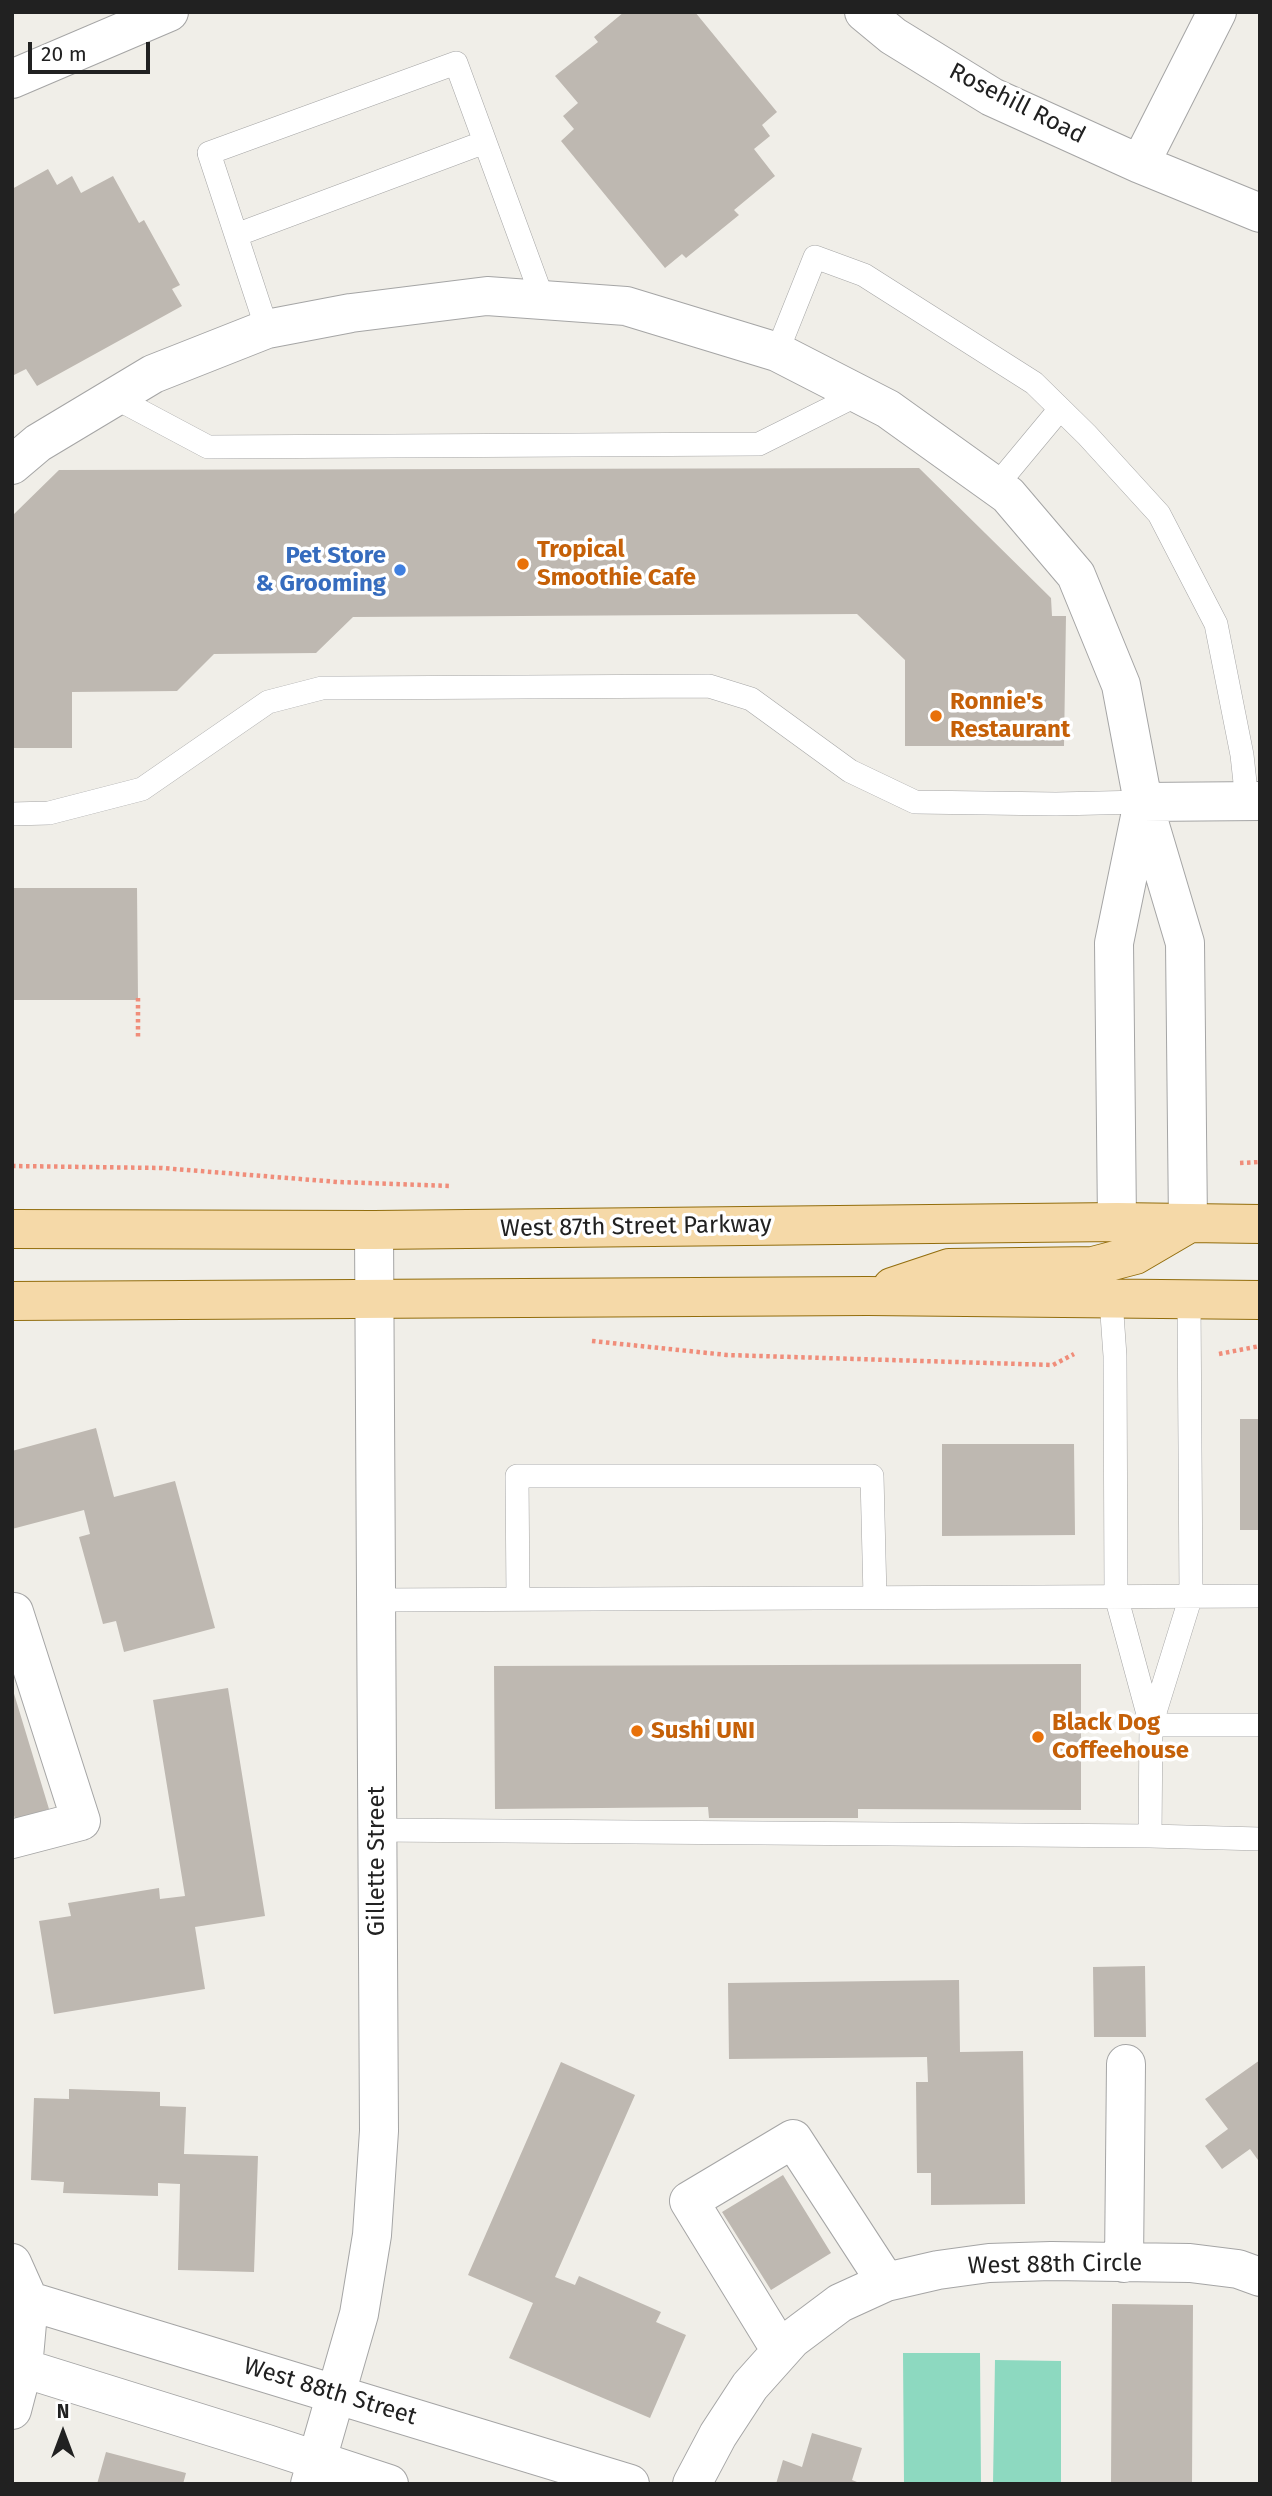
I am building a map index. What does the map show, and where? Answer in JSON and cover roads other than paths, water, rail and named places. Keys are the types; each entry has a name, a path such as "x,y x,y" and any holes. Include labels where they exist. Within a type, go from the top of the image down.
{"main road":[{"name":"West 87th Street Parkway","path":"12,1229 374,1230 1117,1222 1260,1224"},
{"path":"867,1296 949,1268 1093,1266 1135,1255 1188,1224"},
{"path":"12,1301 375,1301 867,1296 1260,1300"}],"street":[{"path":"12,79 169,12"},
{"name":"Rosehill Road","path":"864,12 893,36 992,97 1140,164 1260,213"},
{"path":"1140,164 1217,12"},
{"path":"12,465 38,443 153,374 267,330 351,313 487,296 626,306 777,352 888,409 1008,495 1076,575 1121,685 1143,802 1185,943 1188,1224"},
{"path":"1143,802 1254,801"},
{"path":"1117,1222 1114,943 1143,802"},
{"name":"Gillette Street","path":"314,2472 359,2314 372,2235 379,2132 374,1230"},
{"path":"12,1612 81,1821 12,1839"},
{"path":"1124,2263 1126,2064"},
{"path":"781,2351 689,2201 793,2139 886,2282"},
{"path":"12,2263 29,2301 23,2368 12,2410"},
{"name":"West 88th Circle","path":"692,2484 724,2425 750,2386 792,2339 840,2303 886,2282 938,2270 989,2263 1189,2263 1253,2269"},
{"name":"West 88th Street","path":"29,2301 630,2484"},
{"path":"23,2368 314,2472 389,2484"}],"lane":[{"path":"267,330 209,153 456,64 543,300"},
{"path":"236,235 485,142"},
{"path":"777,352 815,257 863,275 1034,383 1159,514 1216,624 1254,801"},
{"path":"114,397 208,447 759,444 859,394"},
{"path":"996,486 1060,409"},
{"path":"12,814 49,813 142,789 268,702 322,688 709,686 751,699 850,771 915,802 1143,802"},
{"path":"1111,1300 1115,1356 1116,1596 1151,1725 1150,1836"},
{"path":"1151,1725 1191,1596 1189,1300"},
{"path":"519,1599 517,1476 873,1475 875,1597"},
{"path":"376,1600 1260,1596"},
{"path":"1151,1725 1260,1725"},
{"path":"376,1830 1260,1839"}],"place":[{"name":"Tropical Smoothie Cafe","path":"523,564"},
{"name":"Pet Store & Grooming","path":"400,570"},
{"name":"Ronnie's Restaurant","path":"936,716"},
{"name":"Sushi UNI","path":"637,1731"},
{"name":"Black Dog Coffeehouse","path":"1038,1737"}]}
